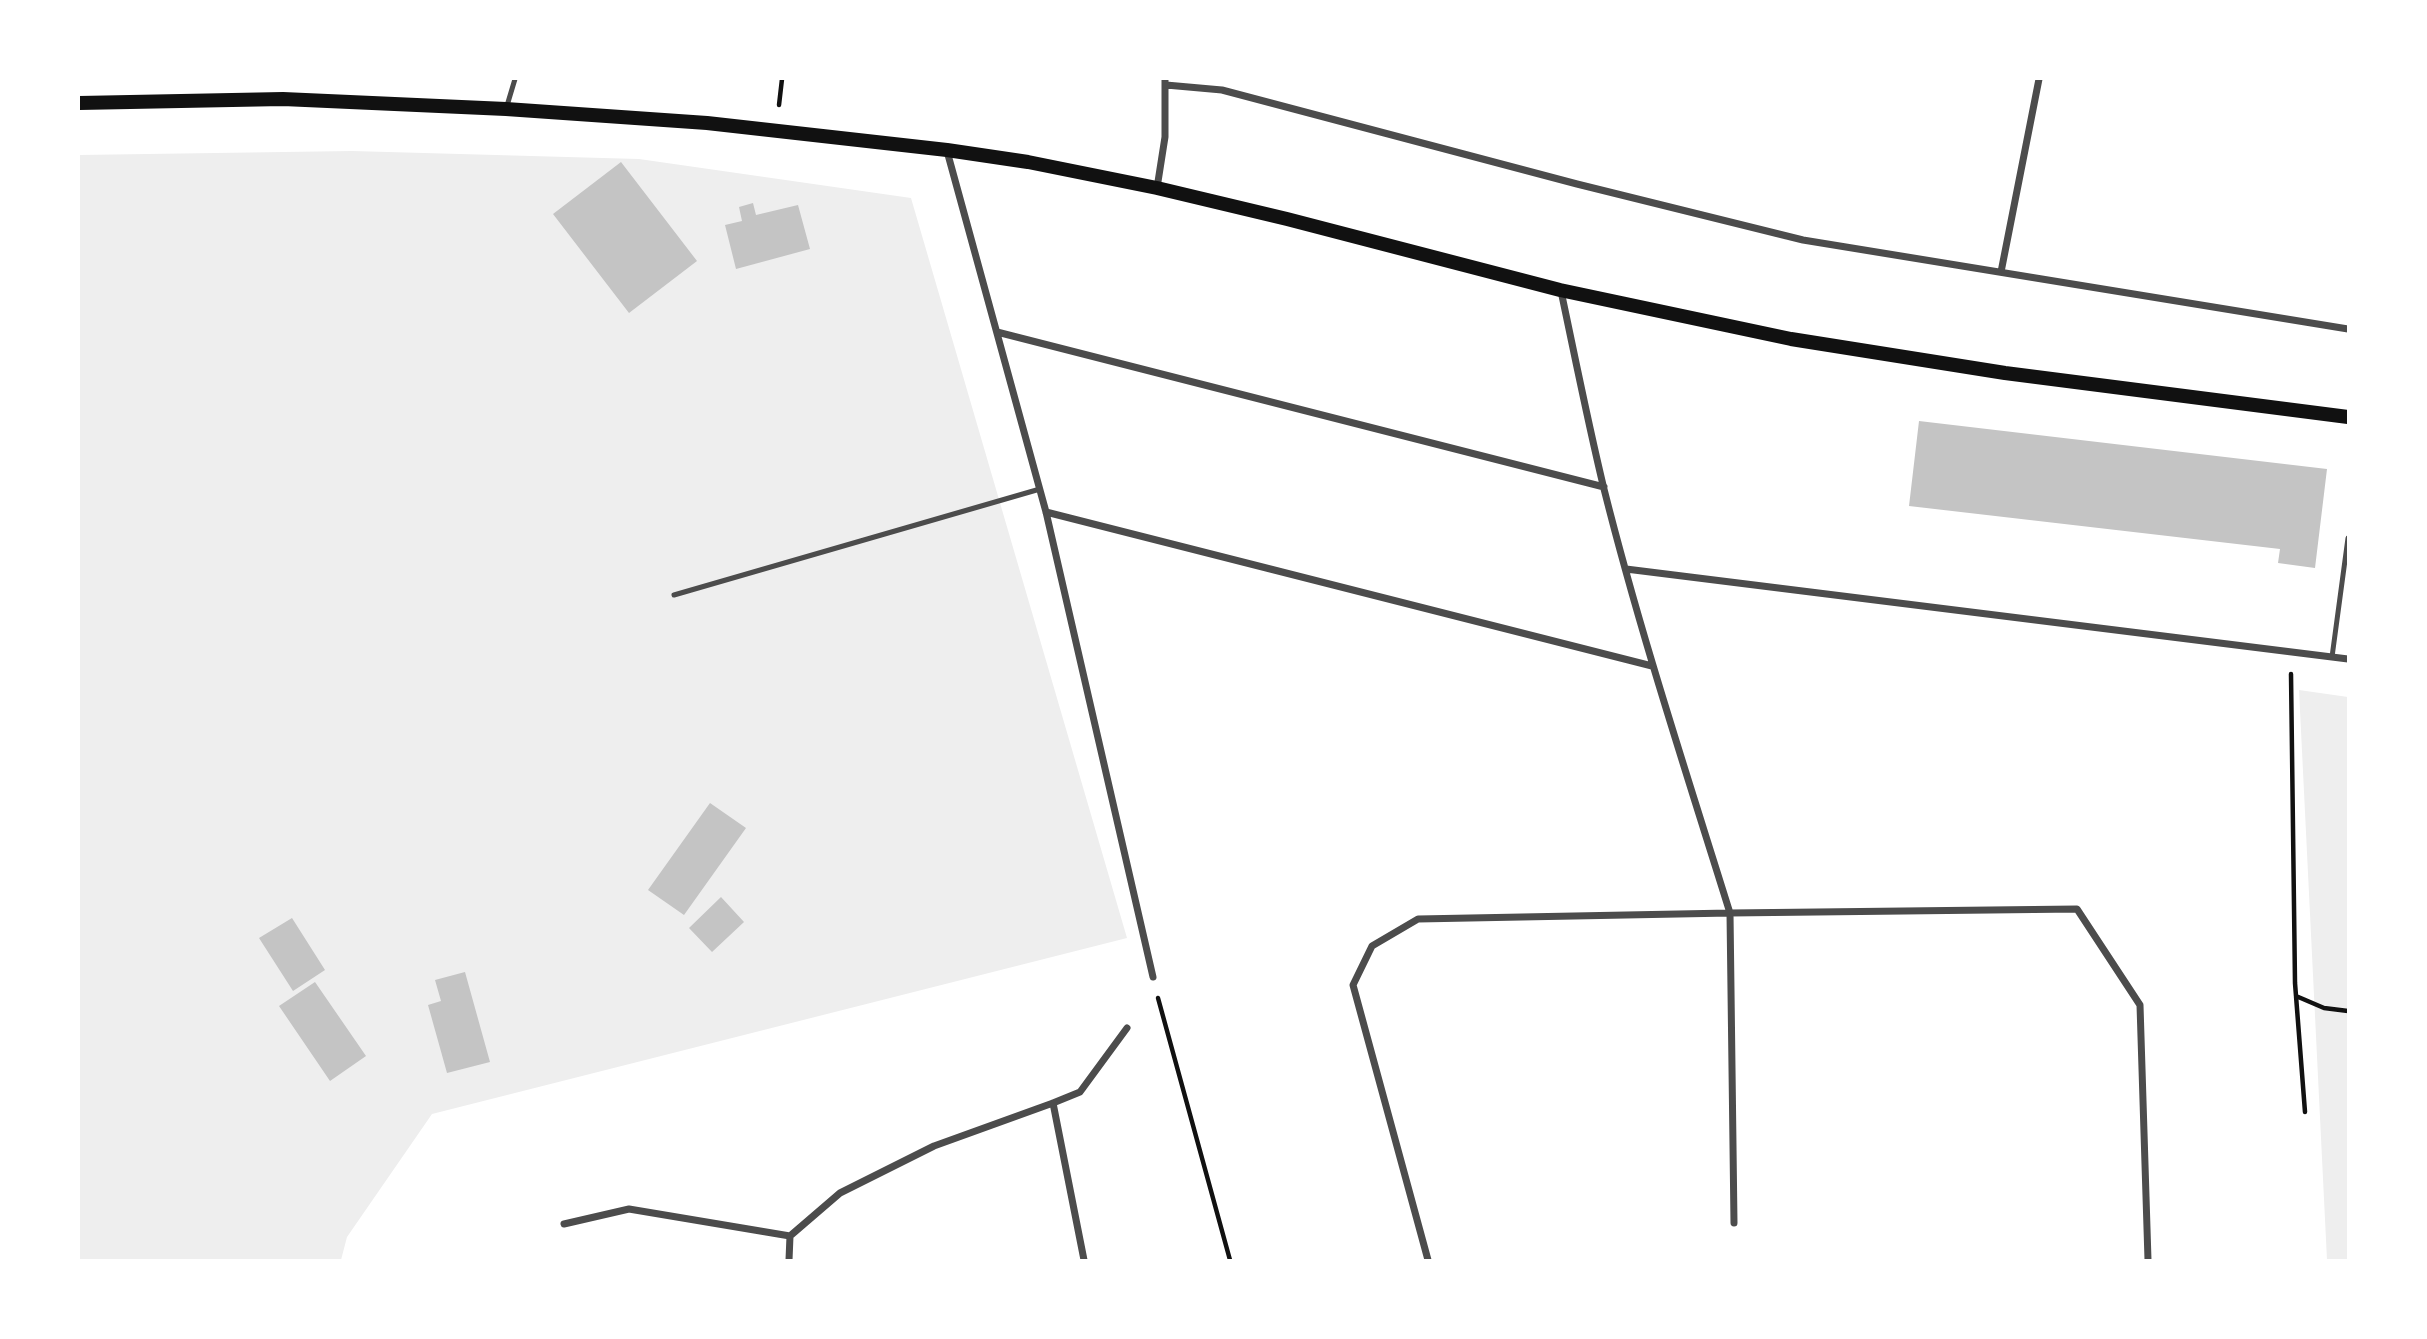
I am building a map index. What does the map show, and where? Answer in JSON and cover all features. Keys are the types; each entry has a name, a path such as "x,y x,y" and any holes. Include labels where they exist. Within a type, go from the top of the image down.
{"main road":[{"path":"79,103 283,99 506,109 707,123 947,150 1028,162 1157,188 1560,290 1791,339 2006,373 2348,417"}],"street":[{"path":"2001,272 2039,79"},
{"path":"1157,188 1165,137 1165,82 1223,90 1577,184 1803,240 2348,329"},
{"path":"947,150 1046,512 1153,977"},
{"path":"1560,290 1604,487 1652,666 1730,913 1734,1223"},
{"path":"997,332 1604,487"},
{"path":"1046,512 1652,666"},
{"path":"1626,569 2348,659"},
{"path":"1428,1260 1353,985 1372,946 1418,919 2077,909 2140,1005 2148,1260"},
{"path":"789,1260 790,1236 840,1193 934,1146 1080,1091 1126,1028"},
{"path":"1053,1103 1084,1260"},
{"path":"564,1224 629,1209 790,1236"}],"lane":[{"path":"506,109 515,79"},
{"path":"674,595 1040,488"},
{"path":"2332,657 2348,538"}],"path":[{"path":"2291,652 2296,996 2305,1112"},
{"path":"1153,977 1230,1260"},
{"path":"2296,996 2324,1008 2348,1011"}],"shaded area":[{"path":"352,151 639,159 911,198 1127,938 432,1114 347,1237 341,1260 79,1260 79,155"},
{"path":"2299,690 2348,697 2348,1260 2327,1260"}],"building":[{"path":"621,162 697,261 629,313 553,214"},
{"path":"753,203 756,215 798,205 810,249 736,269 725,225 742,221 739,207"},
{"path":"1919,421 2327,469 2315,568 2278,563 2280,549 1909,506"},
{"path":"710,803 746,828 684,915 648,890"},
{"path":"721,897 744,922 712,952 689,928"},
{"path":"292,918 325,970 293,991 259,938"},
{"path":"465,972 490,1062 447,1073 428,1005 441,1001 435,980"},
{"path":"315,982 366,1056 330,1081 279,1006"}]}
